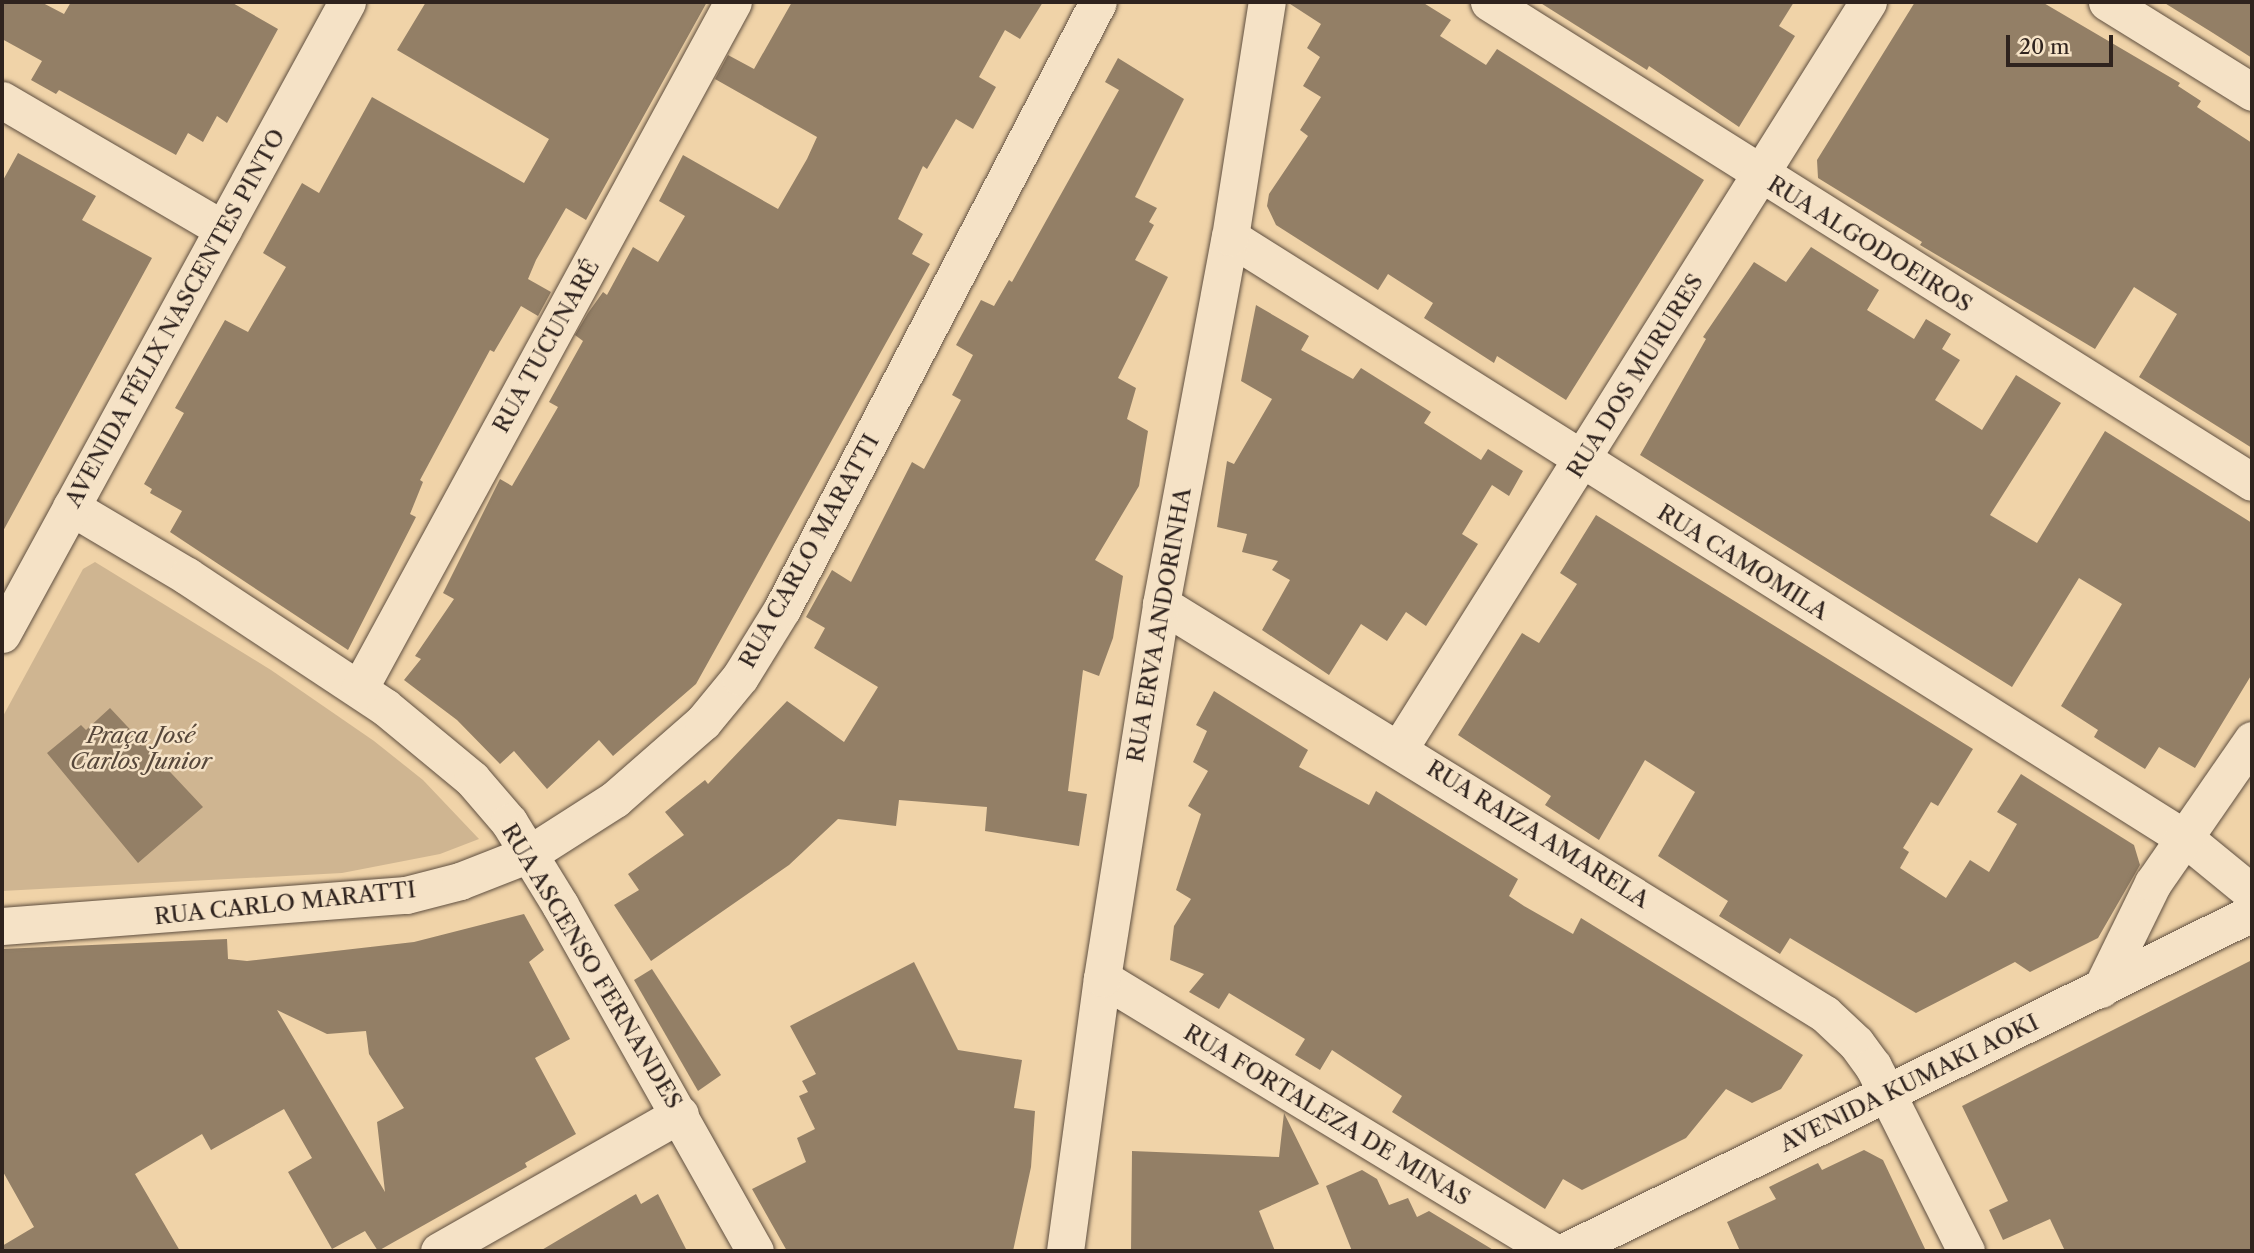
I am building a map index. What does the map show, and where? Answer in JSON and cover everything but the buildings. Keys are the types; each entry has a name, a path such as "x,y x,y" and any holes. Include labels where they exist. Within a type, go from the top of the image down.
{"street":[{"name":"AVENIDA FÉLIX NASCENTES PINTO","path":"2,634 347,2"},
{"name":"RUA TUCUNARÉ","path":"359,689 733,2"},
{"name":"RUA CARLO MARATTI","path":"2,926 406,895 460,881 529,854 615,799 703,722 740,677 782,609 1098,2"},
{"name":"RUA ERVA ANDORINHA","path":"1065,1251 1102,978 1161,604 1230,237 1267,2"},
{"name":"RUA ALGODOEIROS","path":"1489,2 1761,176 2252,482"},
{"name":"RUA DOS MURURES","path":"1399,749 1582,462 1868,2"},
{"path":"2107,2 2252,92"},
{"path":"2,100 223,229"},
{"name":"RUA CAMOMILA","path":"1230,237 1582,462 2186,839 2252,892"},
{"name":"RUA ASCENSO FERNANDES","path":"71,507 187,576 359,689 472,779 529,854 680,1114 755,1251"},
{"name":"RUA RAIZA AMARELA","path":"1161,604 1825,1014 1856,1043 1887,1094 1966,1251"},
{"path":"2101,989 2154,883 2252,740"},
{"name":"AVENIDA KUMAKI AOKI","path":"1566,1251 2252,913"},
{"name":"RUA FORTALEZA DE MINAS","path":"1102,978 1552,1251"},
{"path":"439,1251 680,1114"}],"green space":[{"name":"Praça José Carlos Junior","path":"95,562 271,670 374,741 423,780 479,839 440,854 342,873 2,891 2,718 83,569"}]}
